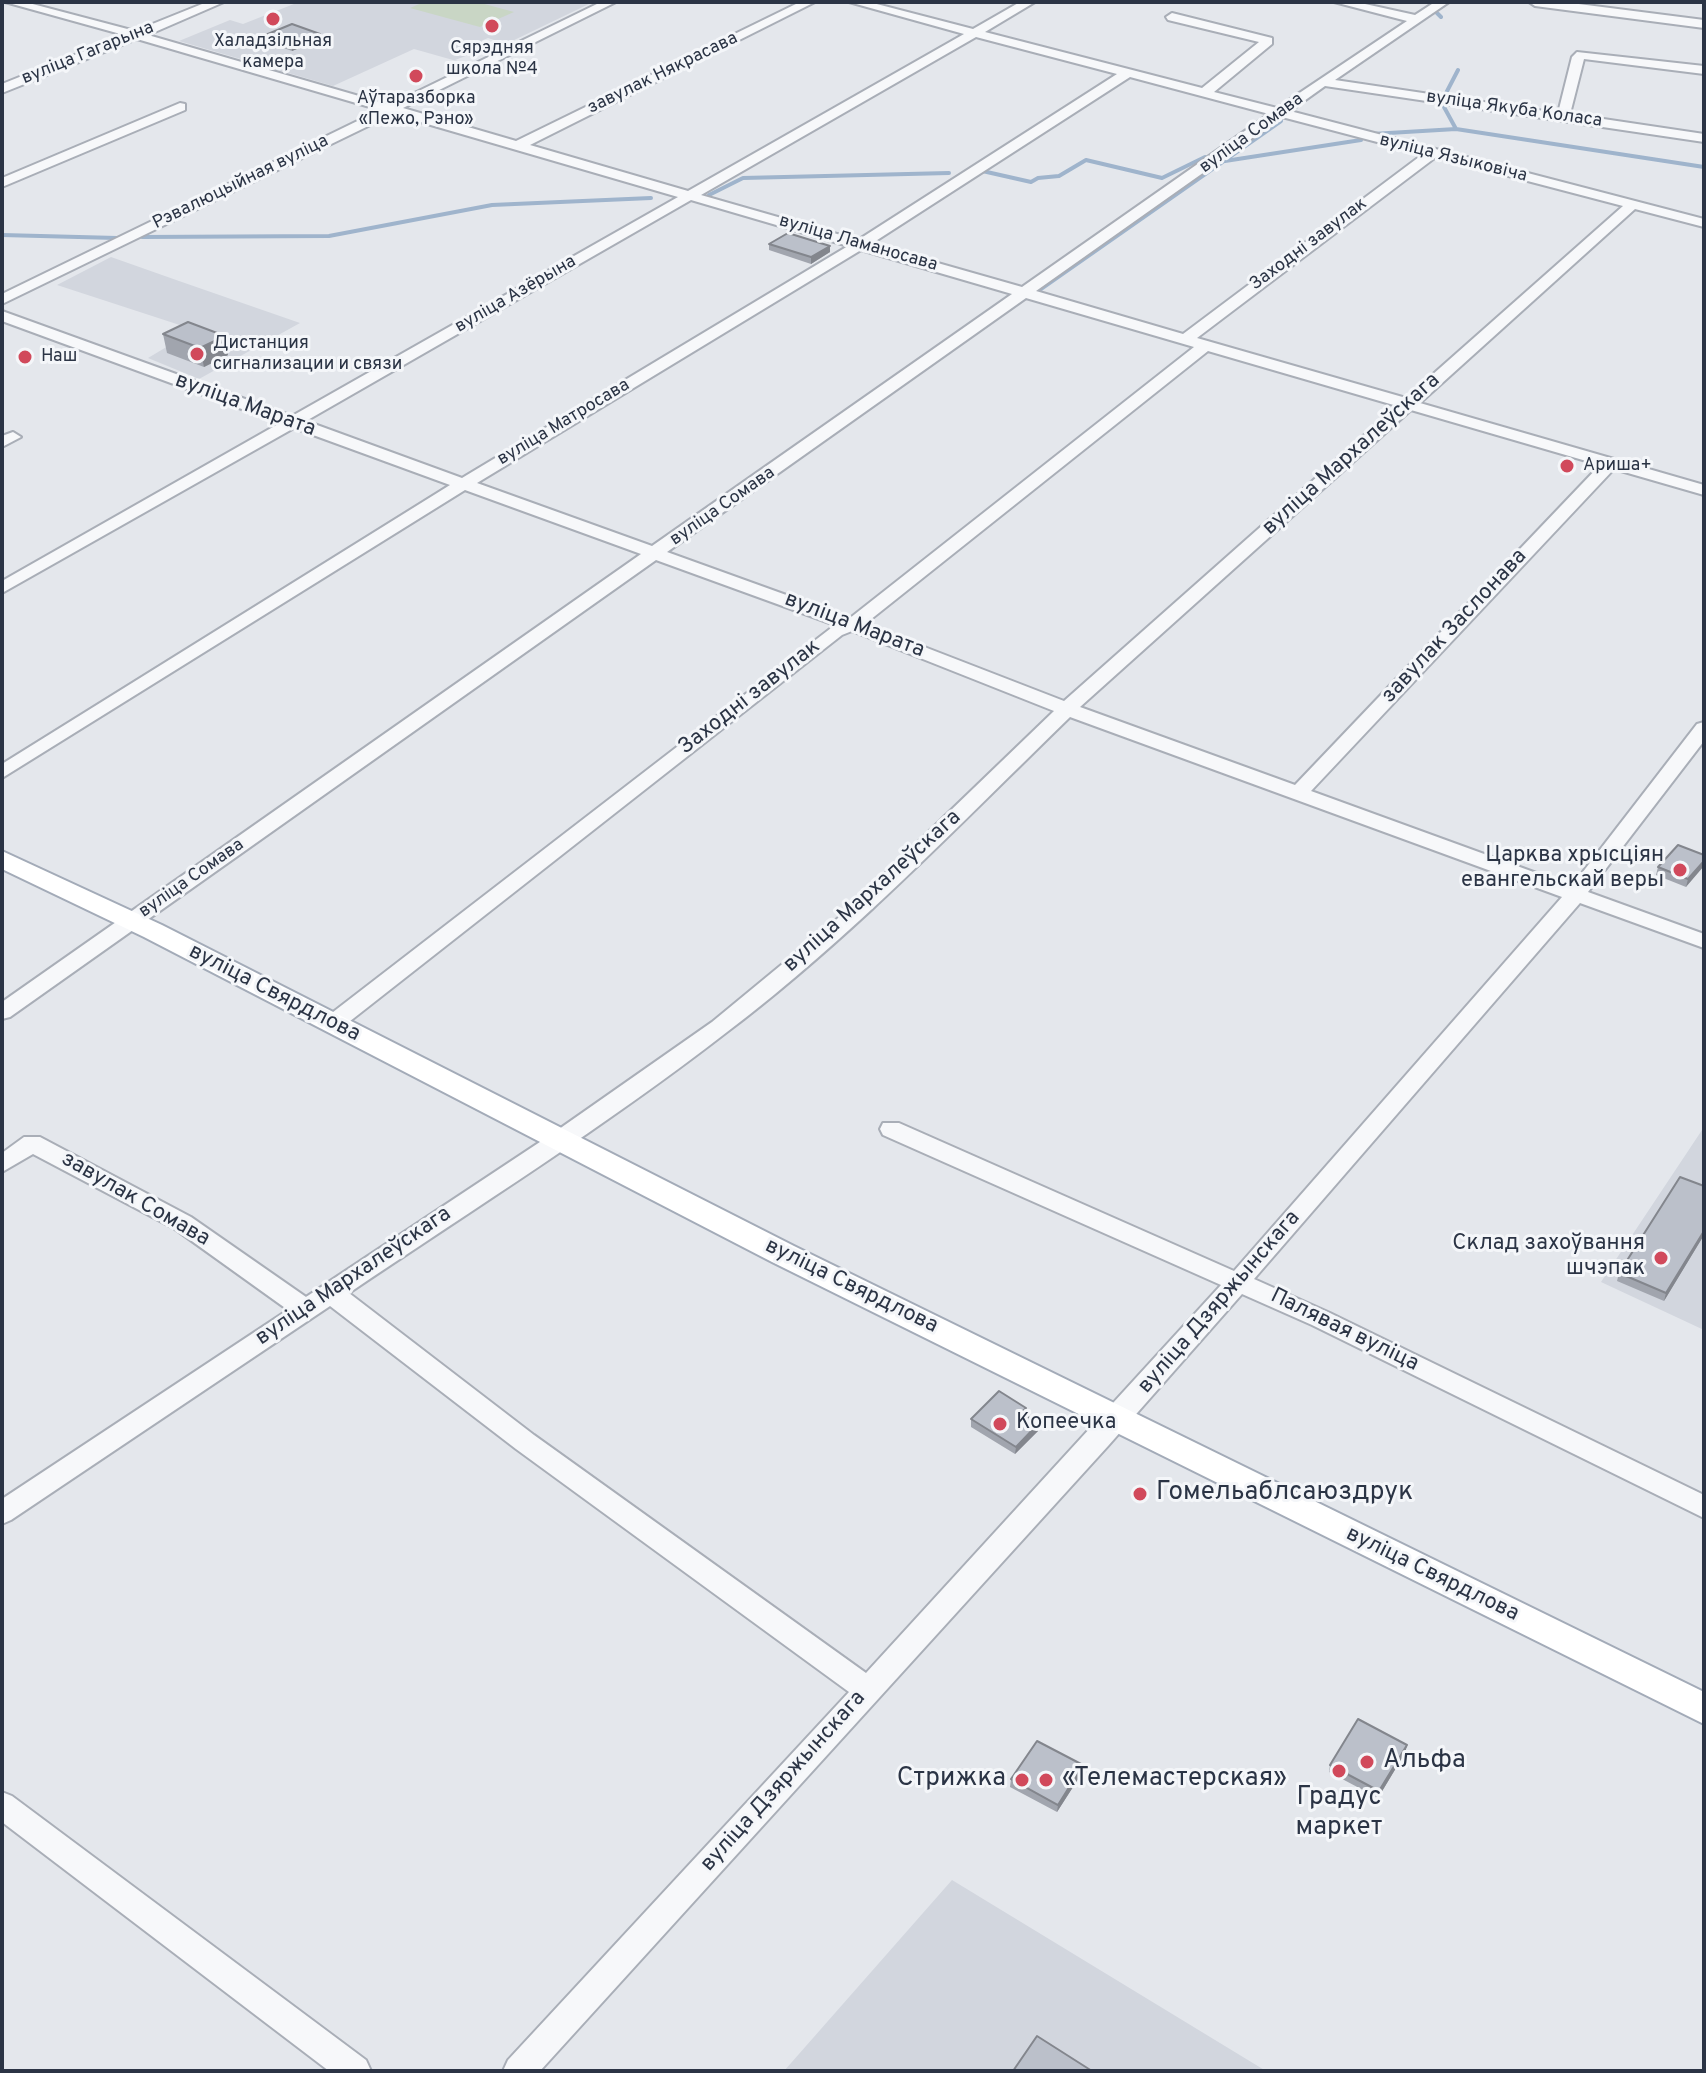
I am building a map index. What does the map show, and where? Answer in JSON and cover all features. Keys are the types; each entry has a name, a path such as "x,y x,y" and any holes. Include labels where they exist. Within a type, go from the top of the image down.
{"main road":[{"name":"вуліца Свярдлова","path":"2,859 131,921 783,1254 1704,1709"}],"street":[{"name":"вуліца Ламаносава","path":"11,2 133,34 1704,490"},
{"name":"вуліца Гагарына","path":"2,89 218,2"},
{"name":"Рэвалюцыйная вуліца","path":"2,300 610,2"},
{"name":"завулак Някрасава","path":"517,146 809,2"},
{"name":"вуліца Языковіча","path":"855,2 1704,223"},
{"name":"вуліца Азёрына","path":"2,588 1029,2"},
{"path":"1340,2 1416,19"},
{"name":"вуліца Сомава","path":"2,1012 1323,82 1443,2"},
{"path":"1535,2 1704,24"},
{"path":"1172,17 1268,41 1203,94"},
{"path":"1563,118 1581,55 1704,70"},
{"name":"вуліца Матросава","path":"2,772 463,484 861,244 1126,74"},
{"name":"вуліца Якуба Коласа","path":"1323,82 1704,138"},
{"path":"2,183 180,107"},
{"name":"Заходні завулак","path":"1186,339 1433,153"},
{"name":"вуліца Мархалеўскага","path":"2,1513 560,1140 720,1027 850,919 1067,709 1632,205"},
{"name":"вуліца Марата","path":"2,316 852,625 1067,709 1704,941"},
{"name":"Заходні завулак","path":"332,1024 836,631 852,625 1206,345"},
{"name":"завулак Заслонава","path":"1299,793 1611,463"},
{"name":"вуліца Дзяржынскага","path":"519,2071 1117,1419 1239,1281 1576,894 1704,728"},
{"name":"Палявая вуліца","path":"891,1129 1239,1281 1704,1507"},
{"name":"завулак Сомава","path":"2,1164 32,1143 183,1223 305,1309"},
{"path":"331,1293 525,1442 868,1690"},
{"path":"2,1805 355,2071"}],"shaded area":[{"path":"299,2 593,2 506,44 488,38 481,41 493,46 455,60 460,62 414,49 333,86 179,41 230,20 243,24"},
{"path":"111,257 300,323 199,379 148,358 195,330 57,285"},
{"path":"1704,1127 1704,1330 1601,1282"},
{"path":"952,1880 1266,2071 784,2071"}],"green space":[{"path":"424,2 477,2 514,12 480,27 410,8"}],"building":[{"path":"292,24 320,34 292,45 263,36"},
{"path":"788,233 830,246 811,257 769,244"},
{"path":"188,322 225,336 200,348 163,334"},
{"name":"Царква хрысціян евангельскай веры","path":"1678,845 1704,855 1704,861 1688,879 1658,867"},
{"name":"Склад захоўвання шчэпак","path":"1680,1177 1704,1186 1704,1231 1666,1293 1619,1273"},
{"name":"Копеечка","path":"999,1391 1026,1408 1021,1413 1039,1423 1016,1447 971,1419"},
{"name":"Альфа","path":"1358,1719 1407,1745 1379,1791 1330,1765"},
{"name":"«Телемастерская»","path":"1037,1741 1083,1765 1058,1805 1011,1779"},
{"path":"1037,2036 1092,2071 1013,2071"}],"waterway":[{"path":"1437,13 1441,17"},
{"path":"1444,97 1458,70"},
{"path":"1444,107 1456,129"},
{"path":"1038,291 1281,121"},
{"path":"1372,134 1456,129"},
{"path":"1456,129 1704,167"},
{"path":"1225,161 1361,140"},
{"path":"978,170 1031,182 1038,178 1059,176 1086,160 1162,178 1205,157"},
{"path":"709,195 743,178 949,173"},
{"path":"142,237 329,236 492,205 651,198"},
{"path":"2,235 117,238"}],"place":[{"name":"Халадзільная камера","path":"273,19"},
{"name":"Сярэдняя школа №4","path":"492,26"},
{"name":"Аўтаразборка «Пежо, Рэно»","path":"416,76"},
{"name":"Дистанция сигнализации и связи","path":"197,354"},
{"name":"Наш","path":"25,357"},
{"name":"Ариша+","path":"1567,466"},
{"name":"Царква хрысціян евангельскай веры","path":"1680,870"},
{"name":"Склад захоўвання шчэпак","path":"1661,1258"},
{"name":"Копеечка","path":"1000,1424"},
{"name":"Гомельаблсаюздрук","path":"1140,1494"},
{"name":"Альфа","path":"1367,1762"},
{"name":"Градус маркет","path":"1339,1771"},
{"name":"Стрижка","path":"1022,1780"},
{"name":"«Телемастерская»","path":"1046,1780"}]}
